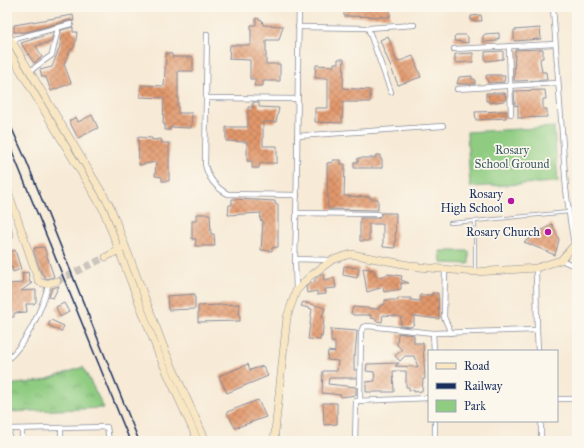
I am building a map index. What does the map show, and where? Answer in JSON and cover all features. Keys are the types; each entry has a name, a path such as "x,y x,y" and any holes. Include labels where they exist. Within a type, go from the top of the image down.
{"main road":[{"path":"9,37 103,192 117,223 122,249 159,356 198,441"},
{"path":"7,48 96,196 122,249 166,353 206,441"},
{"path":"7,188 39,282 48,283 57,281"},
{"path":"274,441 287,317 296,291 309,277 332,260 351,254 419,267 475,272 536,268 561,260 576,243"},
{"path":"106,258 122,249"}],"street":[{"path":"296,291 295,259 299,7"},
{"path":"554,7 557,83 566,189 570,220 576,243"},
{"path":"9,37 58,28 71,24"},
{"path":"298,27 368,28 414,25"},
{"path":"30,71 52,55 58,28"},
{"path":"368,28 391,92"},
{"path":"207,34 205,164 207,174 220,190 228,194 297,195"},
{"path":"454,49 555,44"},
{"path":"509,46 511,114"},
{"path":"457,89 557,83"},
{"path":"206,98 297,99"},
{"path":"297,136 444,126"},
{"path":"296,213 378,214"},
{"path":"570,220 577,219"},
{"path":"295,259 332,260"},
{"path":"561,260 577,267"},
{"path":"536,268 538,350"},
{"path":"445,269 444,317 451,333"},
{"path":"7,360 22,345 43,306 48,283"},
{"path":"360,400 361,332 363,327 368,326 433,333 537,330"},
{"path":"433,333 434,350"},
{"path":"355,441 356,401 428,398"},
{"path":"558,399 577,399"},
{"path":"435,422 435,441"},
{"path":"541,422 541,441"},
{"path":"8,441 9,429 107,427 109,441"},
{"path":"61,428 61,441"},
{"path":"22,429 22,441"}],"lane":[{"path":"450,223 569,212"},
{"path":"475,221 475,272"}],"green space":[{"name":"Rosary School Ground","path":"554,127 558,182 470,187 467,132"},
{"path":"440,251 469,251 469,264 441,263"},
{"path":"83,367 104,408 7,412 7,385 42,381"}],"building":[{"path":"344,7 390,7 390,17 344,16"},
{"path":"73,15 74,21 70,20 26,32 14,32 14,25"},
{"path":"481,15 482,21 471,21 471,16"},
{"path":"256,18 262,20 263,25 283,26 279,40 266,40 266,64 280,64 280,81 263,81 263,86 254,86 256,79 250,79 250,60 229,59 230,45 251,45 251,25 256,25"},
{"path":"73,27 73,32 77,32 76,40 74,48 71,49 64,64 71,83 51,91 46,77 42,77 40,70 52,67 60,46 61,30"},
{"path":"540,28 541,39 514,41 514,30"},
{"path":"53,33 51,42 36,46 42,57 34,63 21,43"},
{"path":"499,33 499,39 497,38 497,41 483,42 483,36 485,34"},
{"path":"456,35 466,35 468,37 468,43 455,41 454,37"},
{"path":"388,36 397,62 413,56 421,77 398,85 380,40"},
{"path":"543,49 543,58 540,60 542,72 546,72 547,80 514,81 515,50"},
{"path":"503,51 503,59 486,61 485,52"},
{"path":"166,53 172,54 172,57 193,57 193,71 178,71 178,113 192,113 191,128 170,127 170,130 165,130 165,124 163,124 164,98 140,97 141,85 164,86"},
{"path":"473,53 473,62 455,63 455,54"},
{"path":"338,59 344,59 343,88 370,90 370,102 343,102 342,123 315,122 315,108 328,108 328,78 315,78 316,65 334,66 334,63 338,63"},
{"path":"487,75 505,76 504,82 488,83"},
{"path":"472,76 472,79 475,79 475,84 457,84 459,77"},
{"path":"545,90 546,99 543,99 543,109 547,109 547,117 518,118 518,105 515,106 514,91"},
{"path":"486,93 505,93 506,99 504,101 489,103 489,101 486,101"},
{"path":"253,102 259,102 259,107 279,108 276,122 263,122 263,146 277,146 277,163 260,163 259,168 252,168 252,161 247,161 247,142 226,141 226,127 248,127 248,107 253,107"},
{"path":"506,111 506,118 476,120 475,112"},
{"path":"92,115 98,128 78,138 69,121 76,117 78,122"},
{"path":"138,137 152,138 152,140 161,139 162,143 169,143 169,181 162,181 162,177 155,176 156,162 139,165"},
{"path":"376,155 380,155 380,159 382,159 382,168 354,168 354,162 358,162 358,158 375,158"},
{"path":"333,160 341,160 341,164 345,164 344,196 371,197 371,199 378,199 378,210 328,209 327,163 333,162"},
{"path":"232,199 275,201 275,204 278,204 278,247 272,248 272,251 261,250 263,221 260,220 261,213 228,215 229,205 232,205"},
{"path":"382,213 396,213 395,248 383,247 383,224 369,224 369,241 360,241 360,218 378,218"},
{"path":"196,214 210,214 211,234 214,234 215,246 195,246 196,239 192,239 192,221 196,221"},
{"path":"7,219 13,237 7,238"},
{"name":"Rosary Church","path":"552,224 559,240 555,255 524,242"},
{"path":"44,247 54,277 46,279 41,272 34,252 34,248"},
{"path":"15,250 21,269 13,272 12,267 7,268 7,253"},
{"path":"344,266 359,268 357,278 343,275"},
{"path":"363,268 374,270 377,277 388,274 402,276 401,280 409,283 401,283 401,289 384,292 383,287 367,292"},
{"path":"28,272 30,283 32,283 21,291 36,290 36,302 34,304 26,304 27,312 14,313 14,317 8,317 7,284 23,283 22,273"},
{"path":"323,274 324,280 334,278 336,288 325,289 326,294 317,295 317,291 307,293 306,287 310,283 315,282 315,279"},
{"path":"59,286 53,298 49,297 52,288"},
{"path":"432,293 438,293 439,319 414,316 414,324 411,327 401,326 401,317 383,315 382,322 371,318 371,315 353,315 351,313 353,307 379,309 380,306 385,304 385,300 411,298 411,300 420,301 420,295 432,295"},
{"path":"195,294 195,309 168,310 167,296"},
{"path":"303,302 325,308 322,317 324,318 322,337 320,337 320,340 308,339 312,309 301,306"},
{"path":"64,303 69,312 60,317 56,307"},
{"path":"239,304 240,321 198,322 198,306"},
{"path":"51,320 64,326 61,332 48,325"},
{"path":"331,329 357,331 354,370 357,370 357,378 329,378 328,384 356,387 356,395 341,397 341,395 322,393 323,371 337,371 338,361 327,360 328,351 335,352 335,342 331,342"},
{"path":"398,333 414,335 414,343 423,343 425,379 423,379 422,391 414,392 414,390 409,390 409,387 406,387 406,371 393,371 394,392 366,392 366,382 375,381 374,372 366,371 367,364 399,363 395,366 418,367 414,356 405,356 400,361 395,356 402,350 397,345"},
{"path":"248,364 250,370 263,366 268,376 227,393 219,376"},
{"path":"258,400 266,417 235,428 227,412"},
{"path":"323,403 337,403 337,424 324,425"}],"tunnel":[{"path":"57,281 106,257"}],"railway":[{"path":"7,118 26,160 139,441"},
{"path":"7,139 130,441"}],"place":[{"name":"Rosary High School","path":"511,201"},
{"name":"Rosary Church","path":"548,232"}]}
